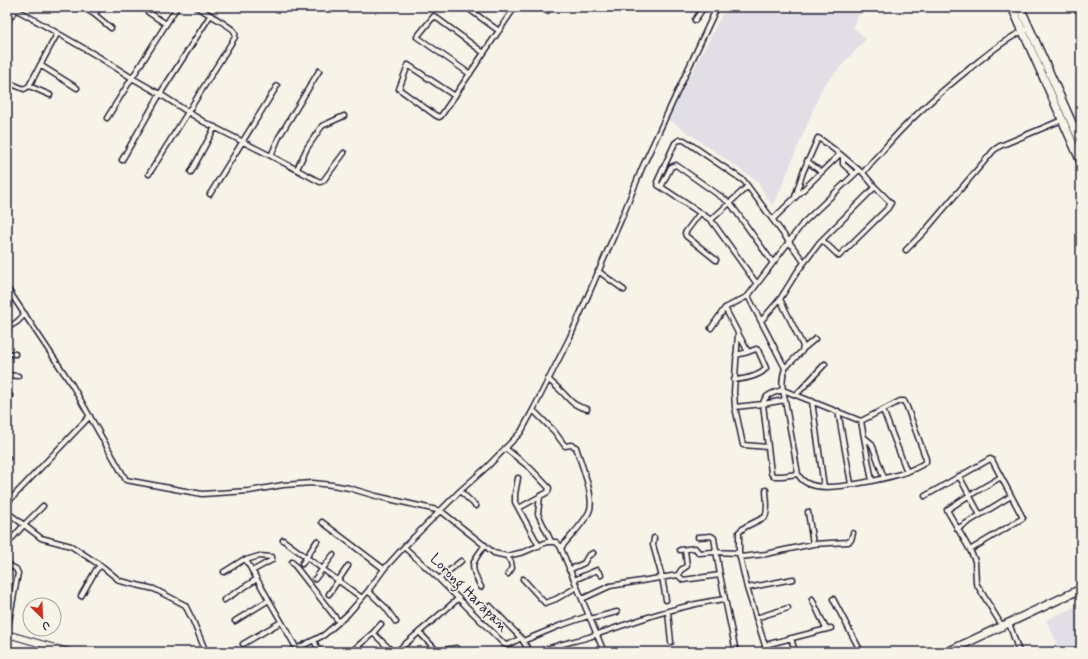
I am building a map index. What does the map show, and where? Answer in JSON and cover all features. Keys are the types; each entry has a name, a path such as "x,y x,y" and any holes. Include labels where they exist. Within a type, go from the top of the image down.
{"highway":[{"path":"1012,7 1026,29 1081,143"},
{"path":"1020,7 1026,29 1081,162"},
{"path":"947,652 1081,589"}],"street":[{"path":"83,7 111,28"},
{"path":"94,14 101,7"},
{"path":"149,174 234,37 235,33 233,29 197,7"},
{"path":"466,7 499,31"},
{"path":"455,96 408,65 399,89 435,115 439,117 441,116 455,96 470,74 515,7"},
{"path":"541,7 547,11 550,7"},
{"path":"695,20 704,7"},
{"path":"290,652 324,635 339,622 368,591 384,569 404,546 520,432 533,410 570,337 642,168 717,7"},
{"path":"7,22 14,8 99,57 214,127 321,182 344,152"},
{"path":"107,118 175,8"},
{"path":"148,12 166,24"},
{"path":"122,160 160,94 210,16"},
{"path":"470,74 417,37 434,16 484,53"},
{"path":"864,174 907,122 944,88 998,46 1026,29"},
{"path":"7,82 24,89 29,86 57,34"},
{"path":"40,65 77,88"},
{"path":"271,156 279,137 319,71"},
{"path":"29,86 50,95"},
{"path":"210,194 276,86"},
{"path":"297,169 307,148 322,126 344,116"},
{"path":"906,250 924,232 994,150 1063,119"},
{"path":"191,172 214,127"},
{"path":"795,198 807,161 818,138 864,174 891,203 888,208 839,256 822,240"},
{"path":"757,284 711,220 658,185 657,182 675,143 684,140 744,181 804,262"},
{"path":"773,219 821,172 841,155"},
{"path":"841,155 843,164 854,174"},
{"path":"807,161 821,172"},
{"path":"661,187 671,167 676,165 730,203 773,263"},
{"path":"711,328 725,308 748,296 804,223 859,170"},
{"path":"711,220 748,186"},
{"path":"761,321 780,299 804,262 822,240 875,187"},
{"path":"700,213 685,233 686,236 716,260"},
{"path":"598,271 624,290"},
{"path":"7,288 72,384 126,480 202,494 249,491 283,485 313,483 332,485 441,511 494,552 508,556 524,552 551,541 556,542 561,548 604,652"},
{"path":"748,296 785,368"},
{"path":"780,299 803,346 803,349"},
{"path":"725,308 748,352"},
{"path":"7,328 17,322 25,314"},
{"path":"738,332 734,380 735,407 743,445 768,447"},
{"path":"798,474 773,476 771,473 763,400 777,391 783,390 862,421 900,401 904,401 926,462 907,472 872,481 830,488 808,484 802,481 798,474 783,390 782,376 785,368 815,339"},
{"path":"734,380 749,378 764,371 766,368 758,350 756,349 736,355"},
{"path":"7,353 15,354"},
{"path":"796,395 825,364"},
{"path":"7,375 18,376"},
{"path":"548,379 573,404 587,409"},
{"path":"735,407 785,400"},
{"path":"812,401 824,487"},
{"path":"533,410 554,431 565,446 576,446 591,501 590,512 582,524 561,548"},
{"path":"883,410 907,472"},
{"path":"838,412 851,484"},
{"path":"7,503 90,416"},
{"path":"862,421 872,481"},
{"path":"865,438 873,447 884,478"},
{"path":"505,448 548,485 549,490 519,508"},
{"path":"925,496 990,459 992,460 1023,518 970,550"},
{"path":"959,476 980,514"},
{"path":"1001,477 969,495 947,510 970,550 976,565 976,582 1002,626"},
{"path":"518,478 515,502 539,546"},
{"path":"766,490 767,509 765,517 745,527 739,532 740,555 747,588 767,652"},
{"path":"460,491 476,506"},
{"path":"540,496 538,514 551,541"},
{"path":"957,529 1011,496"},
{"path":"7,544 43,506"},
{"path":"7,512 41,538 71,546 120,581 154,589 185,605 206,652"},
{"path":"808,512 813,544"},
{"path":"322,522 384,569"},
{"path":"678,575 681,570 687,566 682,550 695,548 699,553 717,552 740,555 766,554 813,544 848,542 851,540 853,533"},
{"path":"698,537 713,536 736,652"},
{"path":"654,538 654,550 662,577 666,600"},
{"path":"283,540 362,598"},
{"path":"302,564 317,541"},
{"path":"481,587 474,573 473,564 485,545"},
{"name":"Lorong Harapan","path":"404,546 459,598 504,644 507,645 522,640"},
{"path":"569,570 584,564 588,556 593,553"},
{"path":"315,579 332,555"},
{"path":"224,572 243,560 259,556 272,557 272,560 252,571"},
{"path":"508,556 512,568 508,574"},
{"path":"246,560 297,649"},
{"path":"439,579 461,561"},
{"path":"292,562 339,622"},
{"path":"7,564 16,569 18,573 7,633 69,652"},
{"path":"81,596 96,570 100,566"},
{"path":"329,594 348,566"},
{"path":"574,580 597,570 601,575"},
{"path":"582,599 610,586 678,575"},
{"path":"678,575 683,580 720,576"},
{"path":"224,600 257,579"},
{"path":"523,579 545,603 556,599 576,587"},
{"path":"747,588 793,580"},
{"path":"368,591 387,608 396,622"},
{"path":"373,633 392,651 419,632 459,598"},
{"path":"539,652 668,612 709,601 725,599"},
{"path":"812,599 826,630"},
{"path":"833,599 861,652"},
{"path":"235,621 269,600"},
{"path":"490,606 522,640 530,652"},
{"path":"756,618 788,608"},
{"path":"522,640 559,626 589,617 616,612"},
{"path":"668,612 671,642"},
{"path":"243,644 281,622"},
{"path":"1009,623 1019,652"},
{"path":"351,652 381,624"},
{"path":"765,645 831,628"},
{"path":"419,632 436,650 439,651 456,648 461,652"},
{"path":"791,638 796,652"},
{"path":"314,640 319,652"}],"shaded area":[{"path":"726,7 863,7 853,27 866,39 823,86 773,207 757,181 668,119"},
{"path":"1081,604 1081,652 1040,652 1057,643 1046,620"}]}
